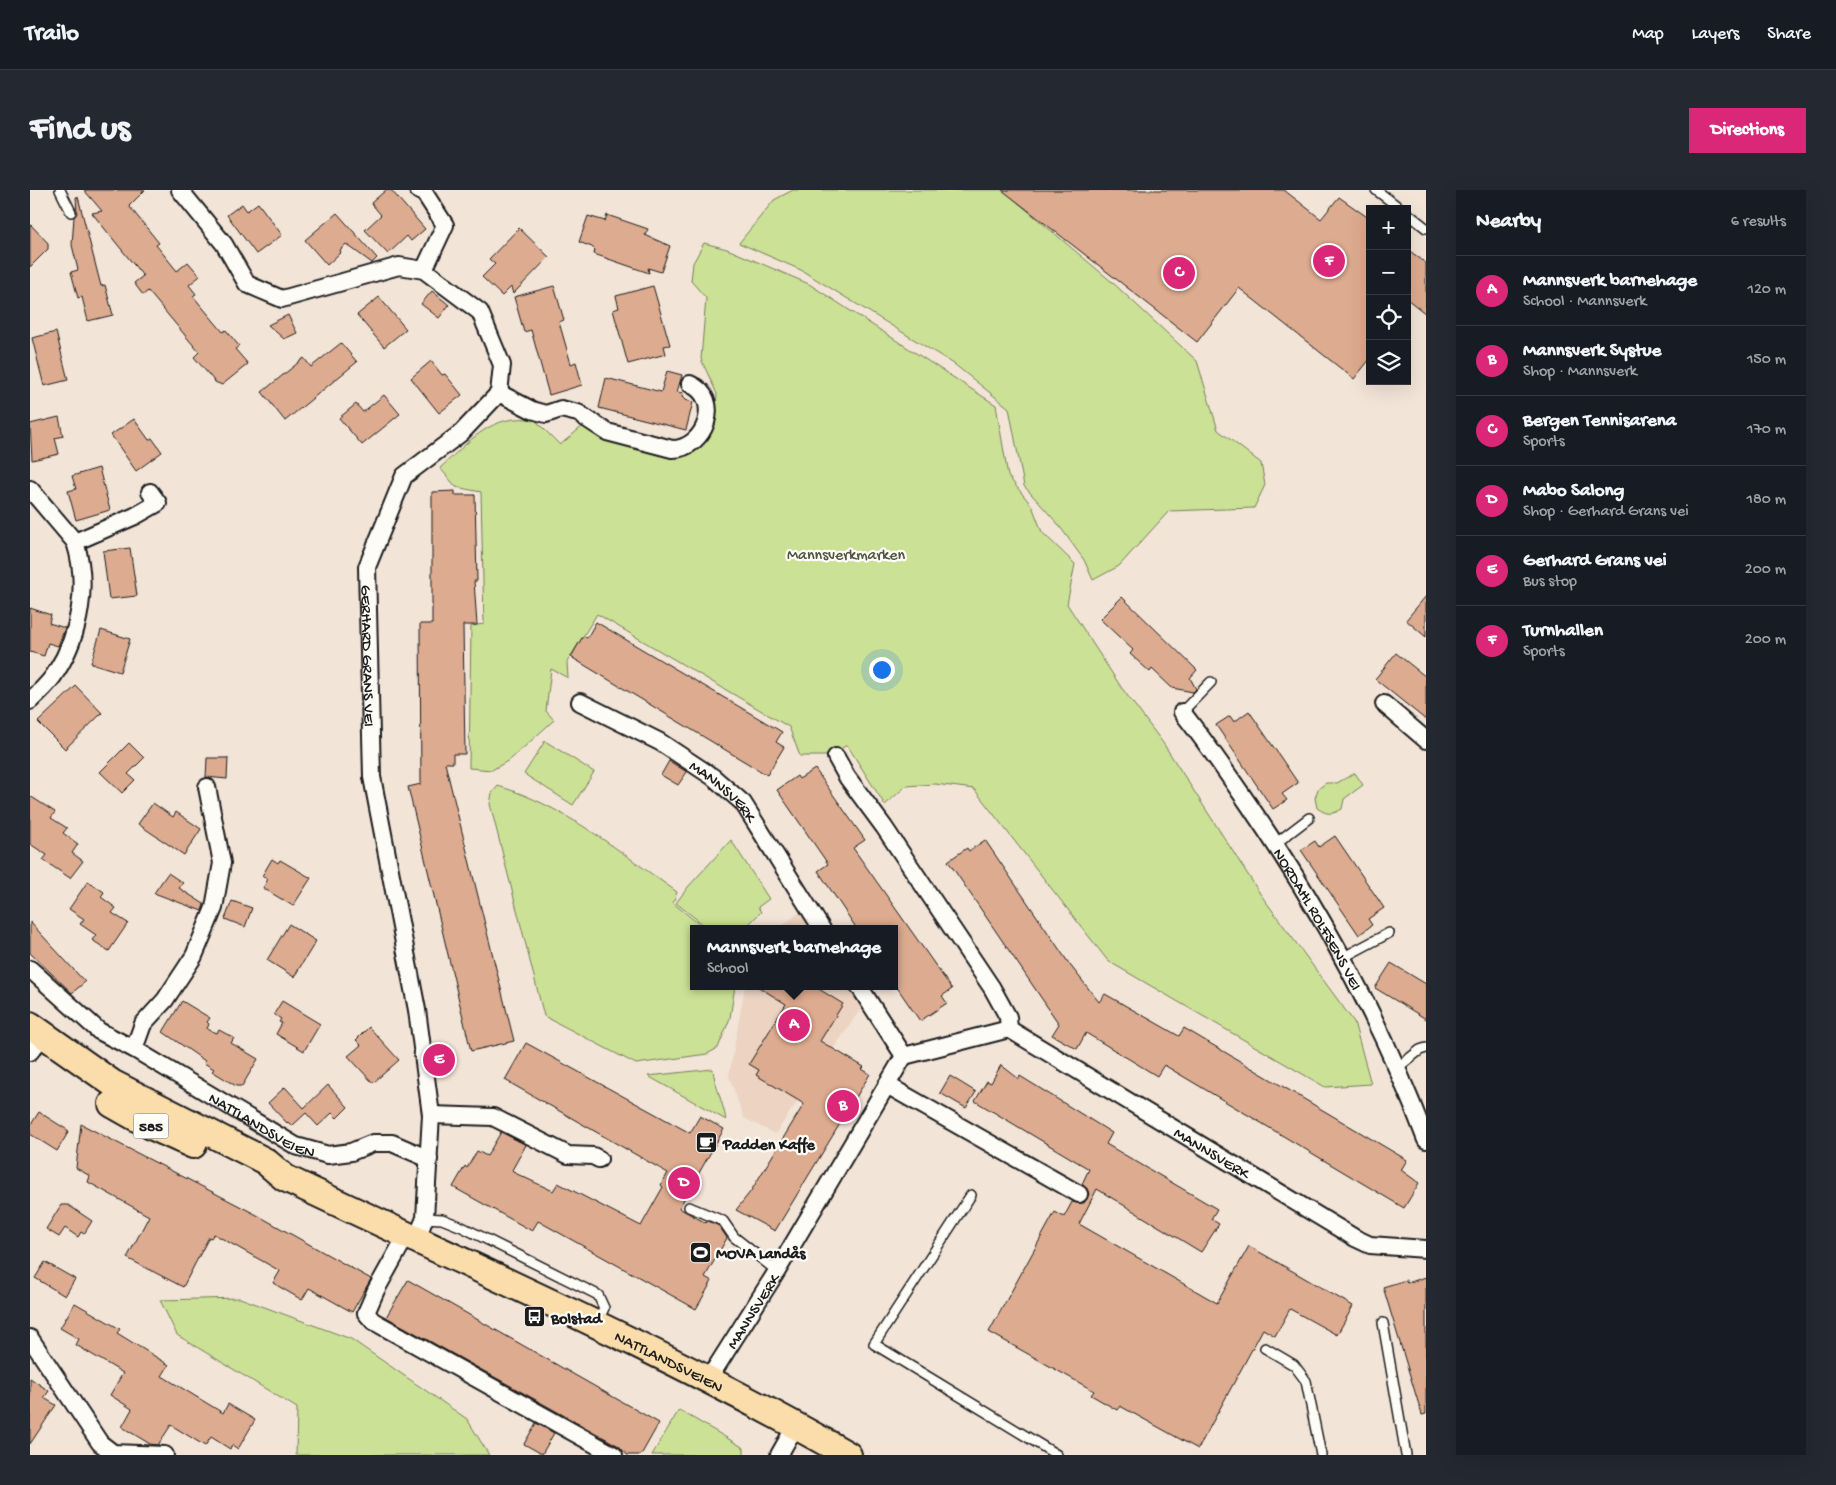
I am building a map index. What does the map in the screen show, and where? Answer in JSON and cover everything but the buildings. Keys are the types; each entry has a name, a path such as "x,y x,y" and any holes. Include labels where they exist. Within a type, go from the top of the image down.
{"main road":[{"name":"NATTLANDSVEIEN","path":"33,1042 76,1081 151,1126 260,1175 285,1178 416,1232 796,1425 848,1455"}],"street":[{"path":"180,190 224,244 247,284 282,299 399,266 424,270 480,312 502,365 499,393 532,410 546,414 562,409 578,413 607,432 672,449 681,449 691,446 700,436 708,410 702,392 690,384"},
{"path":"418,190 425,194 445,225 424,270"},
{"name":"GERHARD GRANS VEI","path":"416,1232 429,1159 431,1115 417,1010 372,778 367,567 404,476 461,433 499,393"},
{"path":"30,489 75,542 79,553 82,588 81,603 72,640 56,673 30,701"},
{"path":"75,542 136,516 158,503 150,492"},
{"name":"MANNSVERK","path":"580,702 660,742 712,777 743,804 819,925"},
{"path":"1384,704 1426,740"},
{"name":"NORDAHL ROLFSENS VEI","path":"1182,712 1201,735 1275,844 1342,958 1397,1068 1426,1140"},
{"path":"836,757 847,777 884,827 992,988 1008,1017 1008,1029 904,1056 863,990"},
{"path":"134,1049 142,1024 166,1000 194,956 214,908 222,863 207,787"},
{"name":"NATTLANDSVEIEN","path":"30,969 99,1031 134,1049 296,1146 328,1156 351,1152 373,1143 392,1143 429,1159"},
{"name":"MANNSVERK","path":"1008,1029 1355,1238 1370,1245 1426,1249"},
{"name":"MANNSVERK","path":"708,1380 904,1056"},
{"path":"887,1085 1079,1194"},
{"path":"431,1115 493,1116 568,1155 594,1156 599,1159"},
{"path":"416,1232 376,1290 366,1313 373,1321 614,1455"},
{"path":"30,1338 100,1443 113,1453 165,1455"},
{"path":"779,1455 796,1425"}],"lane":[{"path":"60,190 71,212"},
{"path":"1376,190 1396,205"},
{"path":"1411,216 1426,228"},
{"path":"1182,712 1211,682"},
{"path":"1275,844 1310,818"},
{"path":"1342,958 1389,933"},
{"path":"1397,1068 1420,1050 1426,1048"},
{"path":"971,1195 874,1344 1057,1455"},
{"path":"690,1207 723,1221 734,1237 776,1270"},
{"path":"1383,1323 1406,1455"},
{"path":"1265,1348 1294,1365 1306,1381 1322,1455"}],"shaded area":[{"path":"801,911 810,925 784,925"},
{"path":"744,990 851,990 862,1007 775,1134 744,1118 729,1076"}],"green space":[{"path":"793,190 1003,190 1112,282 1197,361 1218,430 1261,463 1265,485 1254,508 1169,511 1119,566 1093,580 1084,560 1058,524 1024,486 1009,408 954,364 801,270 739,243 774,200"},
{"name":"Mannsverkmarken","path":"704,243 727,249 809,284 996,405 1008,476 1032,506 1042,532 1075,564 1067,604 1121,687 1163,743 1261,895 1354,1022 1371,1084 1325,1087 1108,961 974,789 935,784 906,786 885,805 847,745 829,756 800,756 789,727 597,614 567,662 568,678 551,669 546,711 554,720 511,759 492,770 469,768 471,626 484,624 481,492 456,487 440,468 482,431 506,420 535,420 560,445 584,425 656,451 687,455 705,440 716,406 717,394 701,359 706,298 691,281 693,263"},
{"path":"545,741 594,772 573,805 524,774"},
{"path":"1355,773 1363,785 1344,799 1342,809 1330,813 1317,808 1315,798 1318,789 1326,783 1337,783"},
{"path":"498,786 546,805 613,846 677,892 673,903 700,925 690,925 690,990 734,990 730,1018 718,1048 707,1054 636,1064 544,1016 490,804 492,793"},
{"path":"731,840 769,899 758,907 761,912 748,925 704,925 676,903"},
{"path":"713,1069 726,1120 648,1076"},
{"path":"240,1298 351,1339 467,1419 489,1455 296,1455 297,1408 177,1335 160,1300"},
{"path":"679,1410 744,1448 744,1455 652,1455"}],"place":[{"name":"Turnhallen","path":"1329,261"},
{"name":"Bergen Tennisarena","path":"1179,273"},
{"name":"Mannsverk barnehage","path":"794,1025"},
{"name":"Gerhard Grans vei","path":"439,1060"},
{"name":"Mannsverk Systue","path":"843,1106"},
{"name":"Padden Kaffe","path":"707,1143"},
{"name":"Mabo Salong","path":"684,1183"},
{"name":"MOVA Landås","path":"700,1252"},
{"name":"Bolstad","path":"535,1317"}]}
